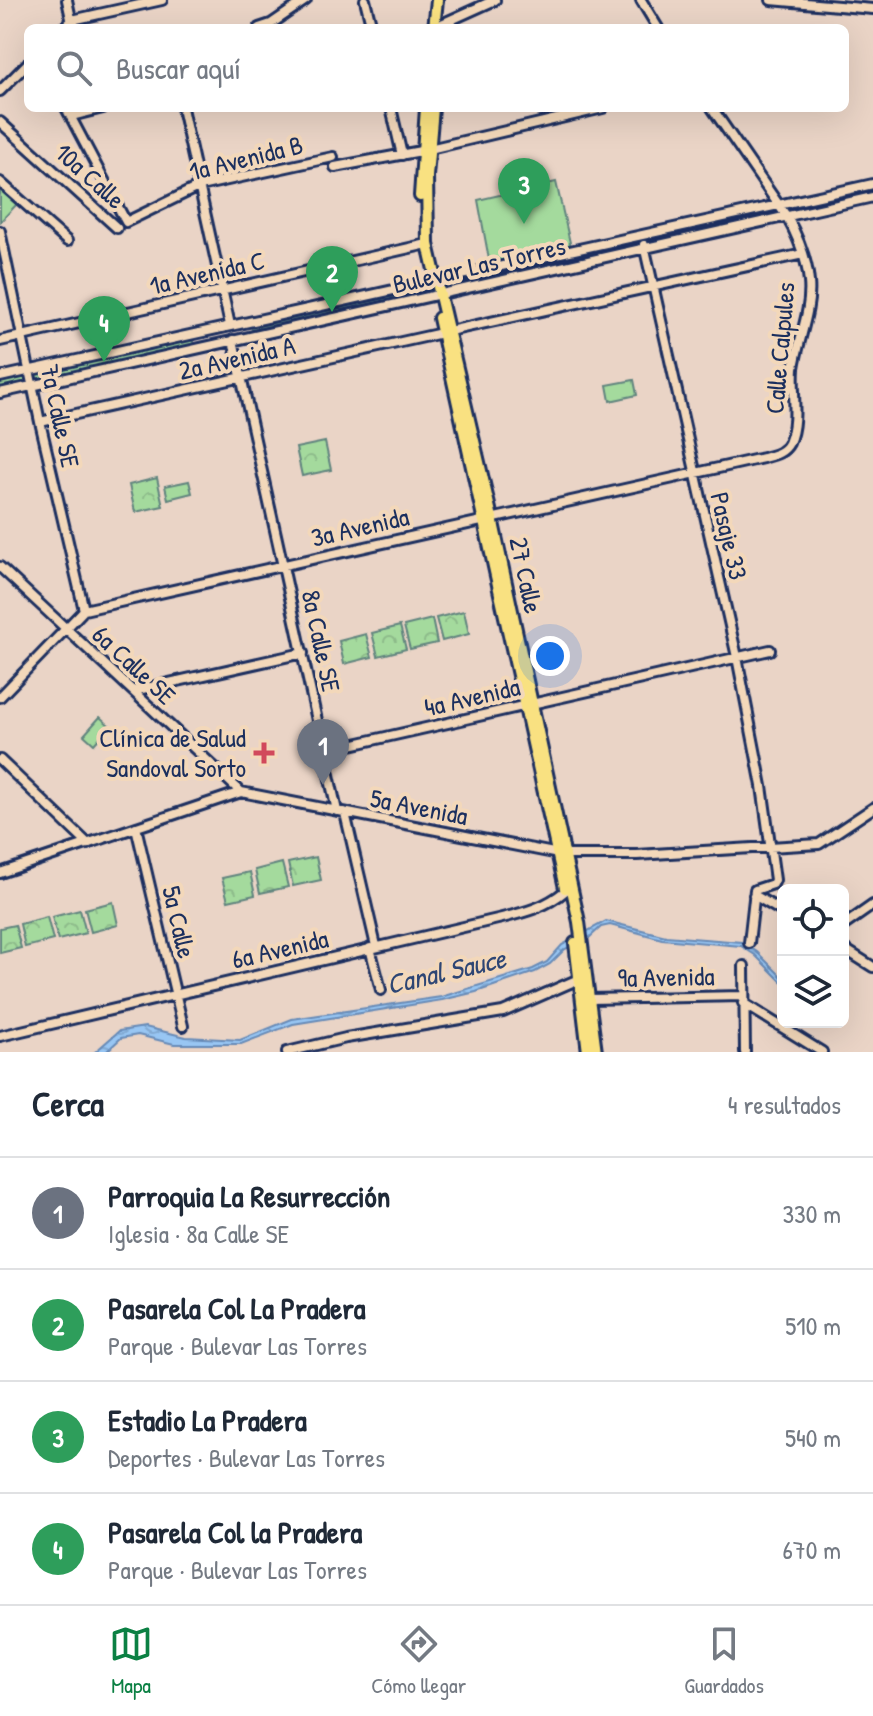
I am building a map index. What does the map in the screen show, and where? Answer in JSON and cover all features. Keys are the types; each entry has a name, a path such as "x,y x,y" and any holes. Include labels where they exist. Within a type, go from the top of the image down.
{"main road":[{"path":"436,24 440,0"},
{"name":"27 Calle","path":"426,112 426,227 431,283"},
{"name":"27 Calle","path":"432,112 420,205 423,245 488,519 576,924 596,1052"},
{"name":"27 Calle","path":"560,854 565,891 576,924"},
{"name":"27 Calle","path":"580,955 579,979 588,1052"}],"street":[{"path":"67,0 73,24 162,0"},
{"path":"271,24 306,0"},
{"path":"365,0 371,24"},
{"path":"443,24 495,0"},
{"path":"641,0 656,24"},
{"path":"771,0 873,9"},
{"path":"0,91 24,67"},
{"name":"1a Avenida B","path":"69,112 126,222 200,186 333,157"},
{"path":"183,112 230,325"},
{"path":"392,112 402,155"},
{"path":"335,167 425,150 586,112"},
{"name":"Calle Calpules","path":"715,112 787,217 803,254 809,291 794,369 794,420 790,440 784,451 763,458"},
{"name":"10a Calle","path":"0,122 117,228"},
{"path":"0,182 67,241"},
{"name":"Bulevar Las Torres","path":"0,377 873,184"},
{"path":"836,193 833,200 837,205"},
{"name":"Bulevar Las Torres","path":"0,393 873,197"},
{"name":"7a Calle SE","path":"0,231 84,610"},
{"name":"Pasaje 33","path":"642,236 737,657 762,786 775,880 769,886 757,889 754,895"},
{"name":"1a Avenida C","path":"0,341 423,245"},
{"name":"2a Avenida A","path":"40,422 803,254"},
{"name":"8a Calle SE","path":"233,340 324,751 381,990"},
{"name":"3a Avenida","path":"84,610 763,458"},
{"name":"6a Calle SE","path":"0,567 241,792"},
{"path":"0,697 84,610"},
{"name":"4a Avenida","path":"324,751 770,650"},
{"path":"133,691 303,653"},
{"path":"0,760 88,844"},
{"name":"5a Avenida","path":"0,873 241,792 560,854 637,855 819,844 873,808"},
{"name":"5a Calle","path":"136,827 183,1026"},
{"name":"6a Avenida","path":"0,1036 534,910 565,891"},
{"path":"749,943 754,895 777,908"},
{"path":"849,922 873,905"},
{"path":"849,952 873,967"},
{"path":"744,966 745,1052"},
{"path":"287,1052 503,1012 579,979"},
{"name":"9a Avenida","path":"589,999 743,999 822,1052"}],"green space":[{"path":"556,182 571,247 490,265 478,200"},
{"path":"0,188 17,204 0,222"},
{"path":"414,292 414,295 251,329"},
{"path":"191,337 195,347 0,388 0,381"},
{"path":"634,380 637,395 610,401 607,385"},
{"path":"325,442 331,470 302,476 296,448"},
{"path":"157,478 163,506 135,512 129,485"},
{"path":"189,481 192,493 168,499 165,486"},
{"path":"464,611 469,634 442,641 436,618"},
{"path":"432,619 437,643 410,649 404,626"},
{"path":"400,626 406,649 378,656 372,633"},
{"path":"366,634 372,657 344,664 339,641"},
{"path":"100,717 110,726 94,744 84,735"},
{"path":"316,857 321,880 293,886 288,863"},
{"path":"282,863 288,887 260,893 255,870"},
{"path":"250,872 255,895 228,901 222,878"},
{"path":"113,902 118,925 91,932 85,909"},
{"path":"80,910 86,933 58,940 52,917"},
{"path":"47,917 53,940 25,947 20,924"},
{"path":"15,925 21,948 0,953 0,928"}],"water":[{"path":"606,921 666,936 742,942 777,972 777,977 741,946 662,939 610,925 601,927 588,939 565,949 550,964 535,972 476,992 293,1024 241,1044 174,1044 138,1035 121,1038 106,1052 95,1052 119,1031 145,1027 186,1037 240,1040 292,1019 441,997 533,969 547,962 562,945"}],"place":[{"name":"Estadio La Pradera","path":"524,224"},
{"name":"Pasarela Col La Pradera","path":"332,312"},
{"name":"Pasarela Col la Pradera","path":"104,362"},
{"name":"Clínica de Salud Sandoval Sorto","path":"264,753"},
{"name":"Parroquia La Resurrección","path":"323,785"}],"water label":[{"name":"Canal Sauce","path":"446,971"}]}
